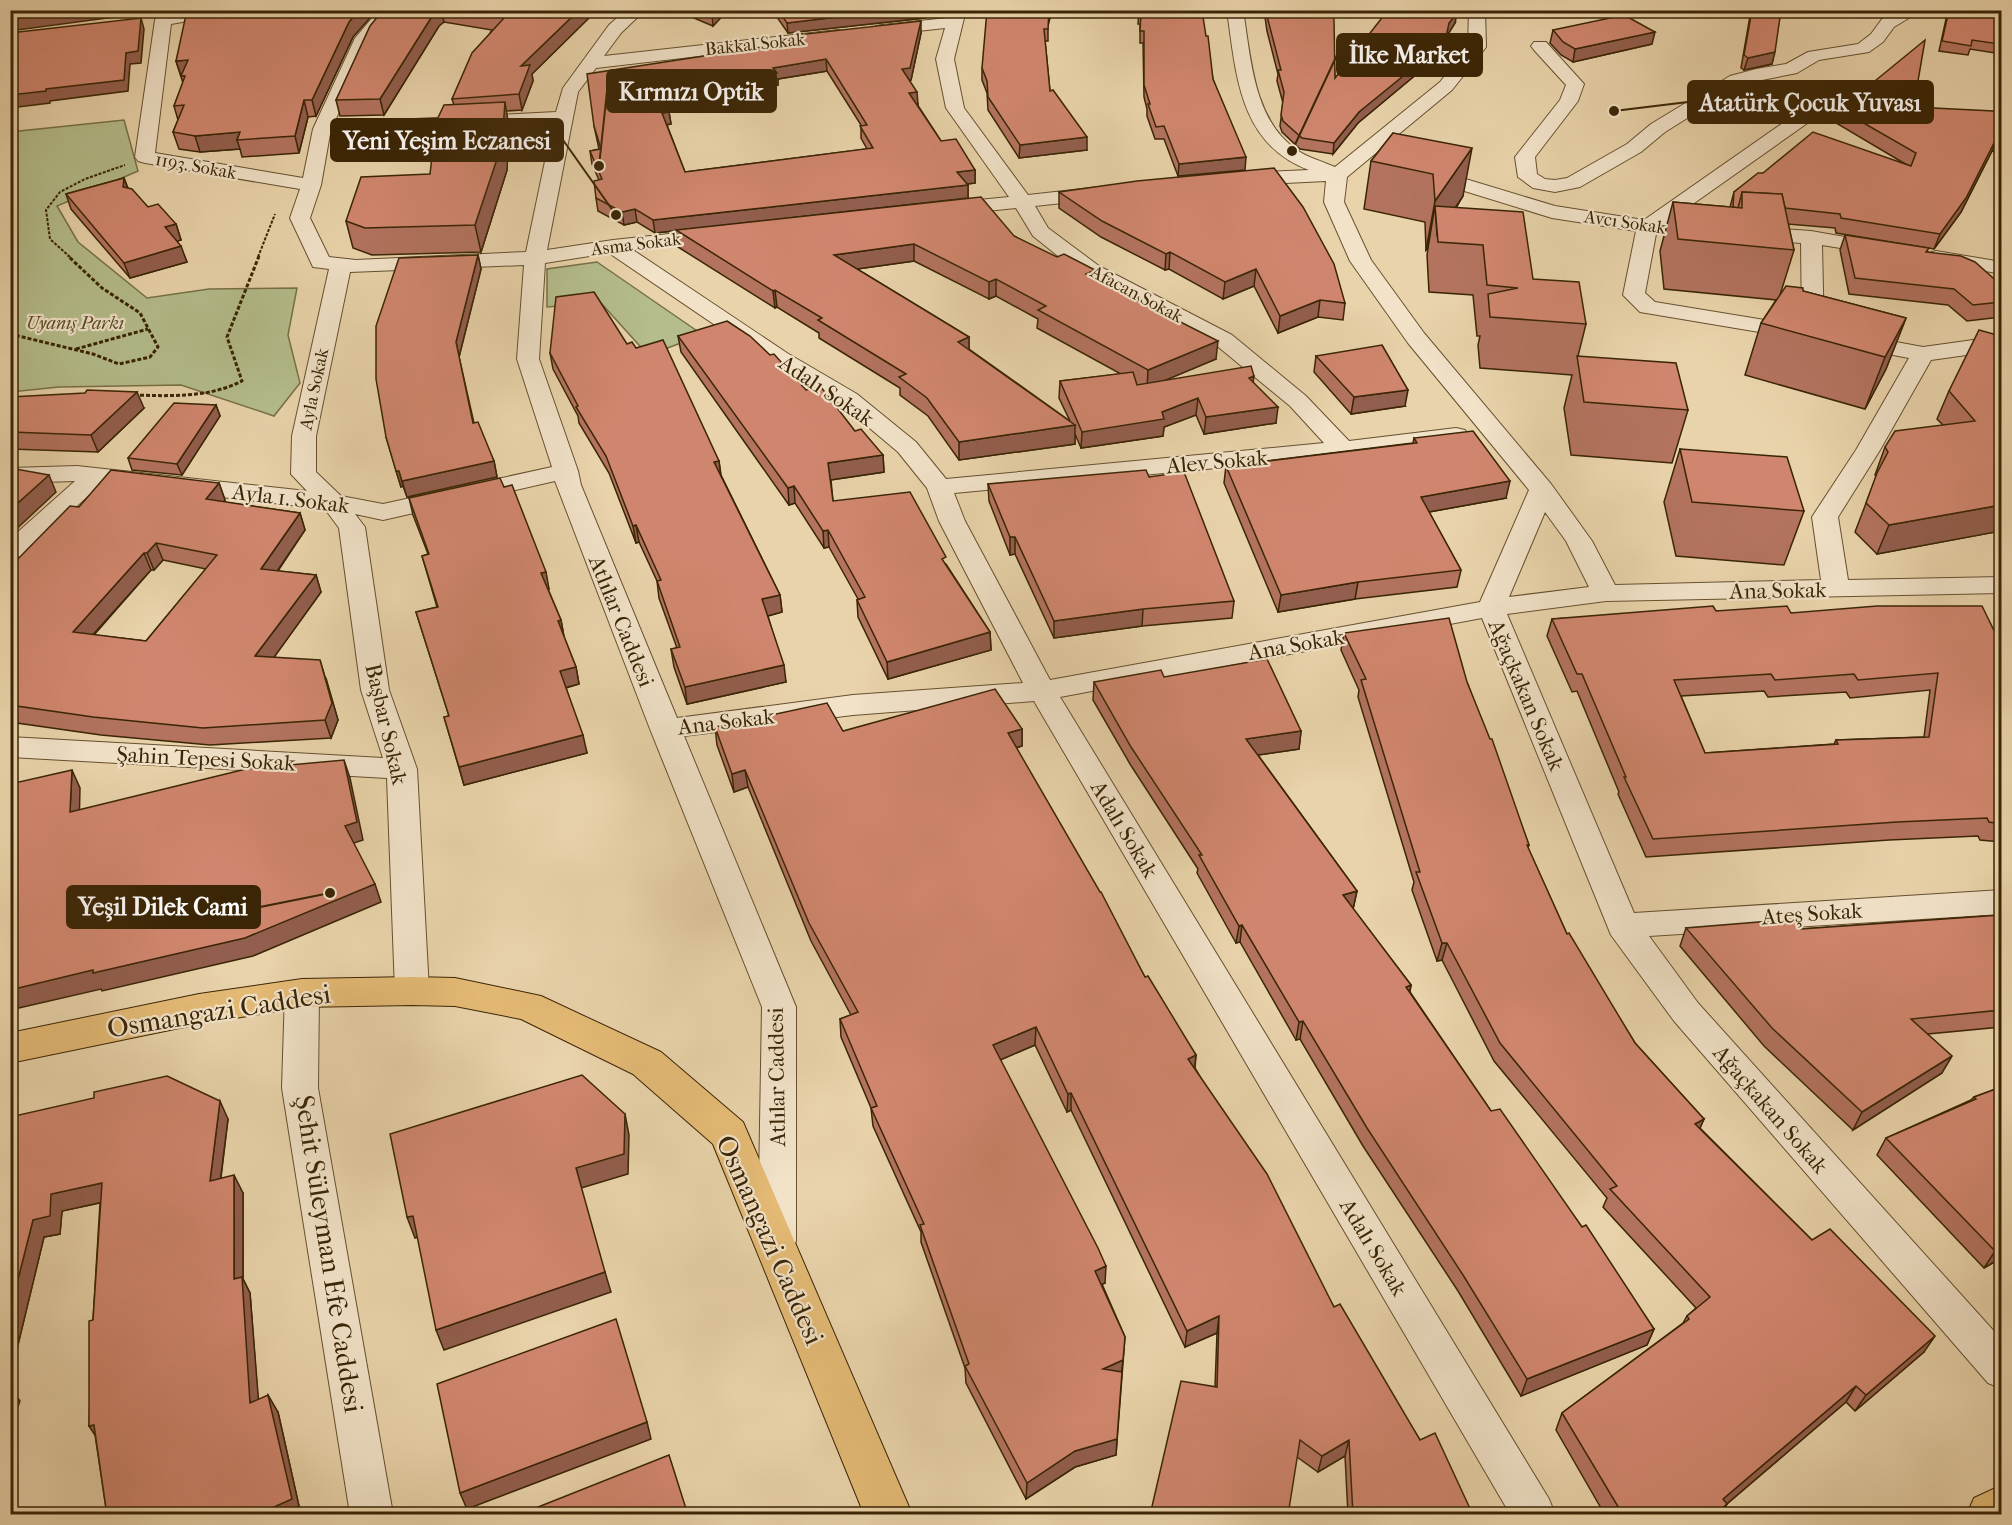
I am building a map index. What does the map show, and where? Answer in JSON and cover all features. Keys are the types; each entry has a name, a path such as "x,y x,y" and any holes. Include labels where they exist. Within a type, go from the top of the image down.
{"main road":[{"name":"Osmangazi Caddesi","path":"10,1048 199,1009 302,993 455,992 528,1006 646,1063 729,1134 881,1499"},
{"path":"881,1499 908,1515"},
{"path":"1990,1515 2001,1508"}],"street":[{"path":"143,23 222,10"},
{"name":"Asma Sokak","path":"390,10 364,38 322,129 302,184 300,218 321,262 356,266 535,258 613,246 730,233"},
{"name":"Atlılar Caddesi","path":"637,10 615,29 569,92 535,258 528,359 566,471 568,485 779,1007 777,1247"},
{"path":"1235,10 1251,102 1265,131 1287,153 1337,175"},
{"path":"1217,181 1263,176 1337,175 1375,157 1446,86 1478,47 1477,10"},
{"path":"1540,46 1575,84 1569,101 1526,157 1528,177 1540,184 1555,186 1574,183 1634,148 1658,128 1736,81 1756,74 1791,69 1814,56 1863,48 1877,38 1888,22 1914,10"},
{"name":"Bakkal Sokak","path":"590,63 956,16"},
{"name":"Afacan Sokak","path":"956,16 945,59 955,108 1022,201 1040,232 1091,271 1224,340 1298,401 1343,449"},
{"name":"1193. Sokak","path":"163,20 146,157 302,184"},
{"path":"1903,108 1843,106 1810,113 1647,228 1634,295 1648,308 1923,354 2001,343"},
{"path":"322,129 564,117"},
{"name":"Avcı Sokak","path":"1408,167 1552,212 1647,228 1682,230"},
{"path":"1337,175 1334,202 1361,261 1416,338 1542,489 1579,541 1606,593"},
{"path":"928,211 1114,191"},
{"path":"1729,232 1812,237 1912,253 2000,263"},
{"path":"1812,237 1813,334"},
{"name":"Adalı Sokak","path":"613,246 779,358 849,399 907,447 939,487 952,521 1042,691 1534,1515"},
{"name":"Ayla Sokak","path":"333,502 303,474 304,446 341,264"},
{"path":"1836,589 1825,517 1868,450 1923,354"},
{"name":"Alev Sokak","path":"939,487 1343,449 1494,430"},
{"name":"Ayla 1. Sokak","path":"10,476 77,473 333,502 382,512 566,471"},
{"path":"10,553 96,475"},
{"name":"Ağaçkakan Sokak","path":"1542,489 1491,608 1623,926 1686,1012 2001,1370"},
{"name":"Başbar Sokak","path":"333,502 352,527 375,690 402,769 412,991"},
{"name":"Ana Sokak","path":"665,729 853,705 1042,691 1491,608 1606,593 2001,585"},
{"name":"Şahin Tepesi Sokak","path":"10,747 402,769"},
{"name":"Ateş Sokak","path":"1623,926 1904,906 2001,902"},
{"name":"Şehit Süleyman Efe Caddesi","path":"302,993 300,1088 372,1515"}],"path":[{"path":"10,334 75,349 119,364 150,357 158,347 140,313 102,288 50,239 46,210 60,192 85,179 146,157"},
{"path":"123,395 171,396 222,391 242,381 227,337 269,225 302,184"},
{"path":"75,349 148,329"}],"green space":[{"name":"Uyanış Parkı","path":"124,120 138,171 57,206 78,242 147,298 209,289 297,288 288,335 300,383 274,416 181,385 59,387 11,392 10,132"},
{"path":"597,262 703,335 648,355 601,303 547,307 547,269"}],"building":[{"path":"10,10 78,10 10,19"},
{"path":"187,10 204,10 205,14 230,10 359,10 349,22 312,100 304,100 295,136 237,140 240,132 195,136 173,132 184,105 174,106 185,76 181,76 188,60 176,61"},
{"path":"383,10 436,10 380,99 336,100 370,26"},
{"path":"463,10 579,10 521,66 530,65 519,94 452,99 472,53 504,18"},
{"path":"778,10 897,10 787,23"},
{"path":"987,10 1049,10 1048,29 1044,29 1050,91 1053,90 1087,137 1020,145 988,97 987,81 982,68"},
{"path":"1139,10 1200,10 1200,17 1203,17 1206,36 1208,36 1213,79 1246,157 1179,164 1164,126 1156,127 1148,104 1150,104 1144,85 1144,31 1140,31 1141,13"},
{"path":"1266,10 1331,10 1334,20 1335,78 1388,10 1456,10 1457,13 1449,23 1445,42 1359,112 1334,143 1302,138 1283,121 1281,115 1284,92 1278,70 1281,70"},
{"path":"1752,10 1781,10 1775,52 1748,58 1744,55"},
{"path":"1949,10 2001,10 1999,44 1972,40 1971,46 1942,41"},
{"path":"1624,15 1655,32 1575,49 1563,42 1553,30"},
{"path":"141,18 138,51 126,53 124,80 10,95 10,33"},
{"path":"921,21 910,68 902,69 917,92 909,93 941,141 956,139 975,170 957,172 968,185 653,220 635,209 622,212 596,198 594,181 602,179 590,151 601,149 594,126 587,74 801,41 797,35","holes":["826,59 867,125 860,126 873,148 685,172 662,113 669,112 659,86 726,76 729,81 777,73 773,68"]},
{"path":"1925,40 1917,87 1870,85"},
{"path":"1851,101 2001,112 2001,138 1997,137 1966,198 1940,234 1841,218 1840,214 1785,208 1782,194 1742,192 1738,208 1733,207 1734,192 1758,173 1763,173 1813,132 1911,166 1916,153 1841,110"},
{"path":"505,102 502,144 475,225 365,228 346,221 361,177 430,174 436,122 444,105"},
{"path":"1393,133 1472,148 1435,201 1433,174 1371,161"},
{"path":"1274,168 1303,207 1334,264 1345,303 1320,300 1280,316 1256,269 1225,282 1170,252 1166,254 1102,221 1059,192 1137,181"},
{"path":"124,178 123,187 132,189 148,207 158,204 176,224 165,227 181,246 124,263 66,194"},
{"path":"1742,192 1782,194 1794,250 1678,239 1673,202 1742,208"},
{"path":"981,197 1014,236 1057,257 1064,254 1095,270 1086,274 1138,297 1135,299 1218,341 1148,370 1038,310 1046,306 996,279 989,282 914,244 834,255 969,337 958,342 1075,425 959,442 927,398 899,377 906,374 818,320 822,318 775,290 773,291 676,230"},
{"path":"1435,206 1523,212 1533,279 1579,282 1586,324 1490,317 1488,294 1518,288 1487,285 1483,245 1438,242"},
{"path":"1845,235 1929,248 1926,252 1961,256 1975,262 2001,285 2001,302 1973,305 1954,289 1855,278"},
{"path":"478,255 456,342 473,423 478,422 494,461 402,481 399,471 396,471 386,437 376,379 376,326 399,258"},
{"path":"1786,286 1803,288 1803,291 1906,318 1885,357 1761,323"},
{"path":"594,292 627,344 632,342 636,348 663,340 719,461 714,462 780,595 762,599 784,665 685,687 671,649 680,647 657,581 661,580 636,525 633,526 606,456 576,407 578,406 550,353 556,297"},
{"path":"727,321 750,336 770,355 774,354 806,390 821,387 855,431 861,429 883,455 828,463 833,501 910,492 946,557 942,559 990,632 887,662 857,600 865,597 828,530 823,531 794,486 788,488 678,336"},
{"path":"1979,330 2001,336 2001,505 1889,525 1866,503 1888,452 1885,447 1895,431 1975,421 1949,391"},
{"path":"1382,345 1408,390 1354,397 1316,356"},
{"path":"1577,356 1676,363 1688,410 1584,402"},
{"path":"1251,366 1254,376 1249,378 1278,407 1206,417 1198,398 1162,412 1164,419 1082,432 1060,381 1133,372 1137,385"},
{"path":"87,390 137,392 91,435 10,432 10,397 85,393"},
{"path":"174,403 216,405 177,464 128,458"},
{"path":"1473,431 1510,481 1421,497 1461,570 1358,582 1281,595 1226,466 1417,443 1414,438"},
{"path":"1680,449 1787,457 1804,511 1692,502"},
{"path":"10,468 49,475 10,510"},
{"path":"111,470 219,483 206,499 300,513 261,569 316,575 255,656 320,660 332,703 325,720 203,728 93,717 10,705 10,567 70,506 79,507","holes":["156,543 217,555 146,641 73,632 144,553 147,553"]},
{"path":"1146,470 1149,477 1184,472 1234,601 1143,609 1054,621 1015,537 1010,537 988,484"},
{"path":"500,478 504,487 512,485 546,572 541,573 561,620 558,621 576,667 560,671 583,735 459,767 444,717 449,716 416,612 438,607 422,556 429,554 409,498"},
{"path":"1713,606 1716,611 1787,606 1791,613 1877,606 1982,606 2001,645 2001,824 1989,822 1987,818 1653,839 1624,777 1626,777 1582,674 1577,674 1552,619","holes":["1938,673 1929,737 1836,740 1838,744 1705,753 1674,680 1771,674 1775,680 1854,674 1858,680"]},
{"path":"1449,618 1467,682 1490,739 1492,739 1529,845 1527,845 1567,934 1569,933 1635,1043 1704,1119 1695,1124 1812,1240 1830,1229 1935,1336 1866,1395 1856,1386 1723,1499 1727,1504 1714,1515 1623,1515 1562,1413 1689,1319 1687,1316 1710,1297 1610,1189 1617,1186 1500,1043 1447,943 1442,943 1416,872 1420,872 1361,680 1366,679 1344,633"},
{"path":"1267,659 1301,731 1246,739 1357,891 1343,895 1411,985 1406,987 1491,1111 1500,1109 1582,1227 1586,1225 1654,1329 1527,1379 1463,1275 1367,1128 1303,1021 1299,1022 1242,925 1239,926 1199,855 1202,855 1131,747 1094,682 1161,670 1164,677"},
{"path":"995,689 1022,729 1008,733 1101,892 1145,977 1148,976 1196,1055 1188,1059 1267,1174 1334,1307 1340,1304 1420,1440 1435,1433 1473,1515 1353,1515 1349,1440 1322,1456 1300,1440 1288,1515 1150,1515 1181,1381 1217,1387 1219,1316 1187,1331 1071,1093 1068,1094 1036,1027 993,1045 1098,1248 1106,1266 1095,1271 1125,1337 1123,1360 1103,1369 1122,1372 1117,1439 1075,1451 1027,1483 965,1366 969,1364 920,1225 924,1224 871,1108 877,1106 840,1019 858,1012 809,923 745,770 732,774 715,727 827,703 843,731"},
{"path":"344,760 357,822 345,826 375,884 245,938 10,990 10,784 72,770 70,812 246,769"},
{"path":"2001,915 2001,1010 1911,1019 1952,1056 1862,1112 1772,1028 1686,928 1795,919 1801,929"},
{"path":"582,1075 625,1114 624,1154 576,1168 605,1272 436,1330 413,1216 407,1217 390,1134"},
{"path":"167,1076 220,1101 210,1181 234,1175 234,1279 242,1277 250,1403 268,1395 292,1499 256,1515 107,1515 94,1425 89,1426 89,1321 93,1320 102,1183 51,1194 50,1216 33,1220 10,1311 10,1117 94,1098 94,1092"},
{"path":"2001,1087 2001,1247 1995,1251 1886,1138 1976,1099 1974,1097"},
{"path":"616,1319 647,1422 460,1493 437,1384"},
{"path":"669,1455 688,1515 518,1515"}],"place":[{"name":"Atatürk Çocuk Yuvası","path":"1614,111"},
{"name":"İlke Market","path":"1292,151"},
{"name":"Kırmızı Optik","path":"599,166"},
{"name":"Yeni Yeşim Eczanesi","path":"616,215"},
{"name":"Yeşil Dilek Cami","path":"330,893"}]}
